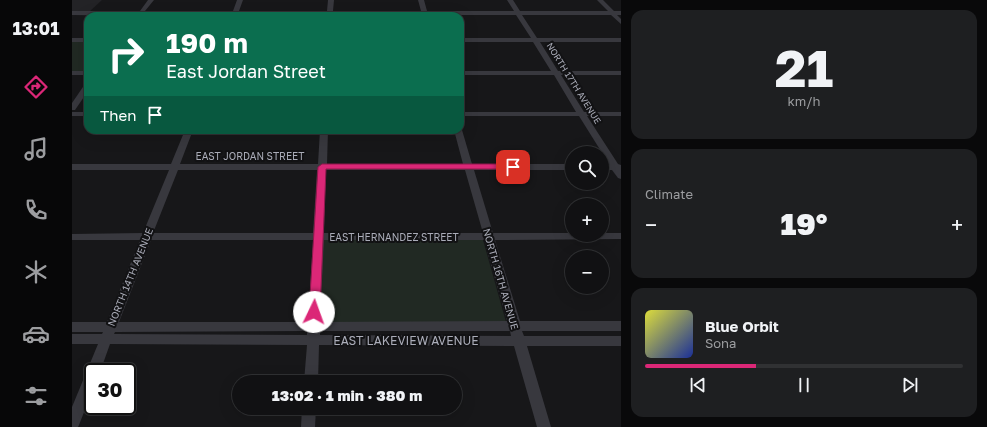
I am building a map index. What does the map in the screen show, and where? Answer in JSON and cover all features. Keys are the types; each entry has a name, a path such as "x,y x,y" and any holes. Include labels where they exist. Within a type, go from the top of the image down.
{"street":[{"path":"142,12 151,0"},
{"path":"236,12 240,0"},
{"path":"330,12 331,0"},
{"path":"421,0 424,12"},
{"name":"NORTH 17TH AVENUE","path":"510,0 582,114 618,167 621,176"},
{"path":"600,0 621,22"},
{"path":"72,13 84,13"},
{"path":"464,14 621,13"},
{"path":"72,40 84,40"},
{"path":"464,40 621,40"},
{"path":"72,73 84,73"},
{"path":"464,73 621,73"},
{"path":"72,108 84,92"},
{"path":"72,114 84,114"},
{"path":"464,114 621,114"},
{"name":"NORTH 14TH AVENUE","path":"72,425 187,134"},
{"path":"311,375 324,134"},
{"name":"NORTH 16TH AVENUE","path":"459,134 544,427"},
{"name":"EAST JORDAN STREET","path":"72,167 565,167"},
{"name":"EAST HERNANDEZ STREET","path":"72,237 621,236"},
{"name":"EAST LAKEVIEW AVENUE","path":"72,327 111,326 519,341 621,341"},
{"name":"EAST LAKEVIEW AVENUE","path":"72,339 515,326 621,326"},
{"path":"308,427 309,415"}],"shaded area":[{"path":"72,0 102,0 89,12 72,12"},
{"path":"72,40 84,40 84,73 72,73"},
{"path":"323,240 483,240 506,322 320,322"}],"route":[{"path":"314,312 322,167 513,167"}]}
